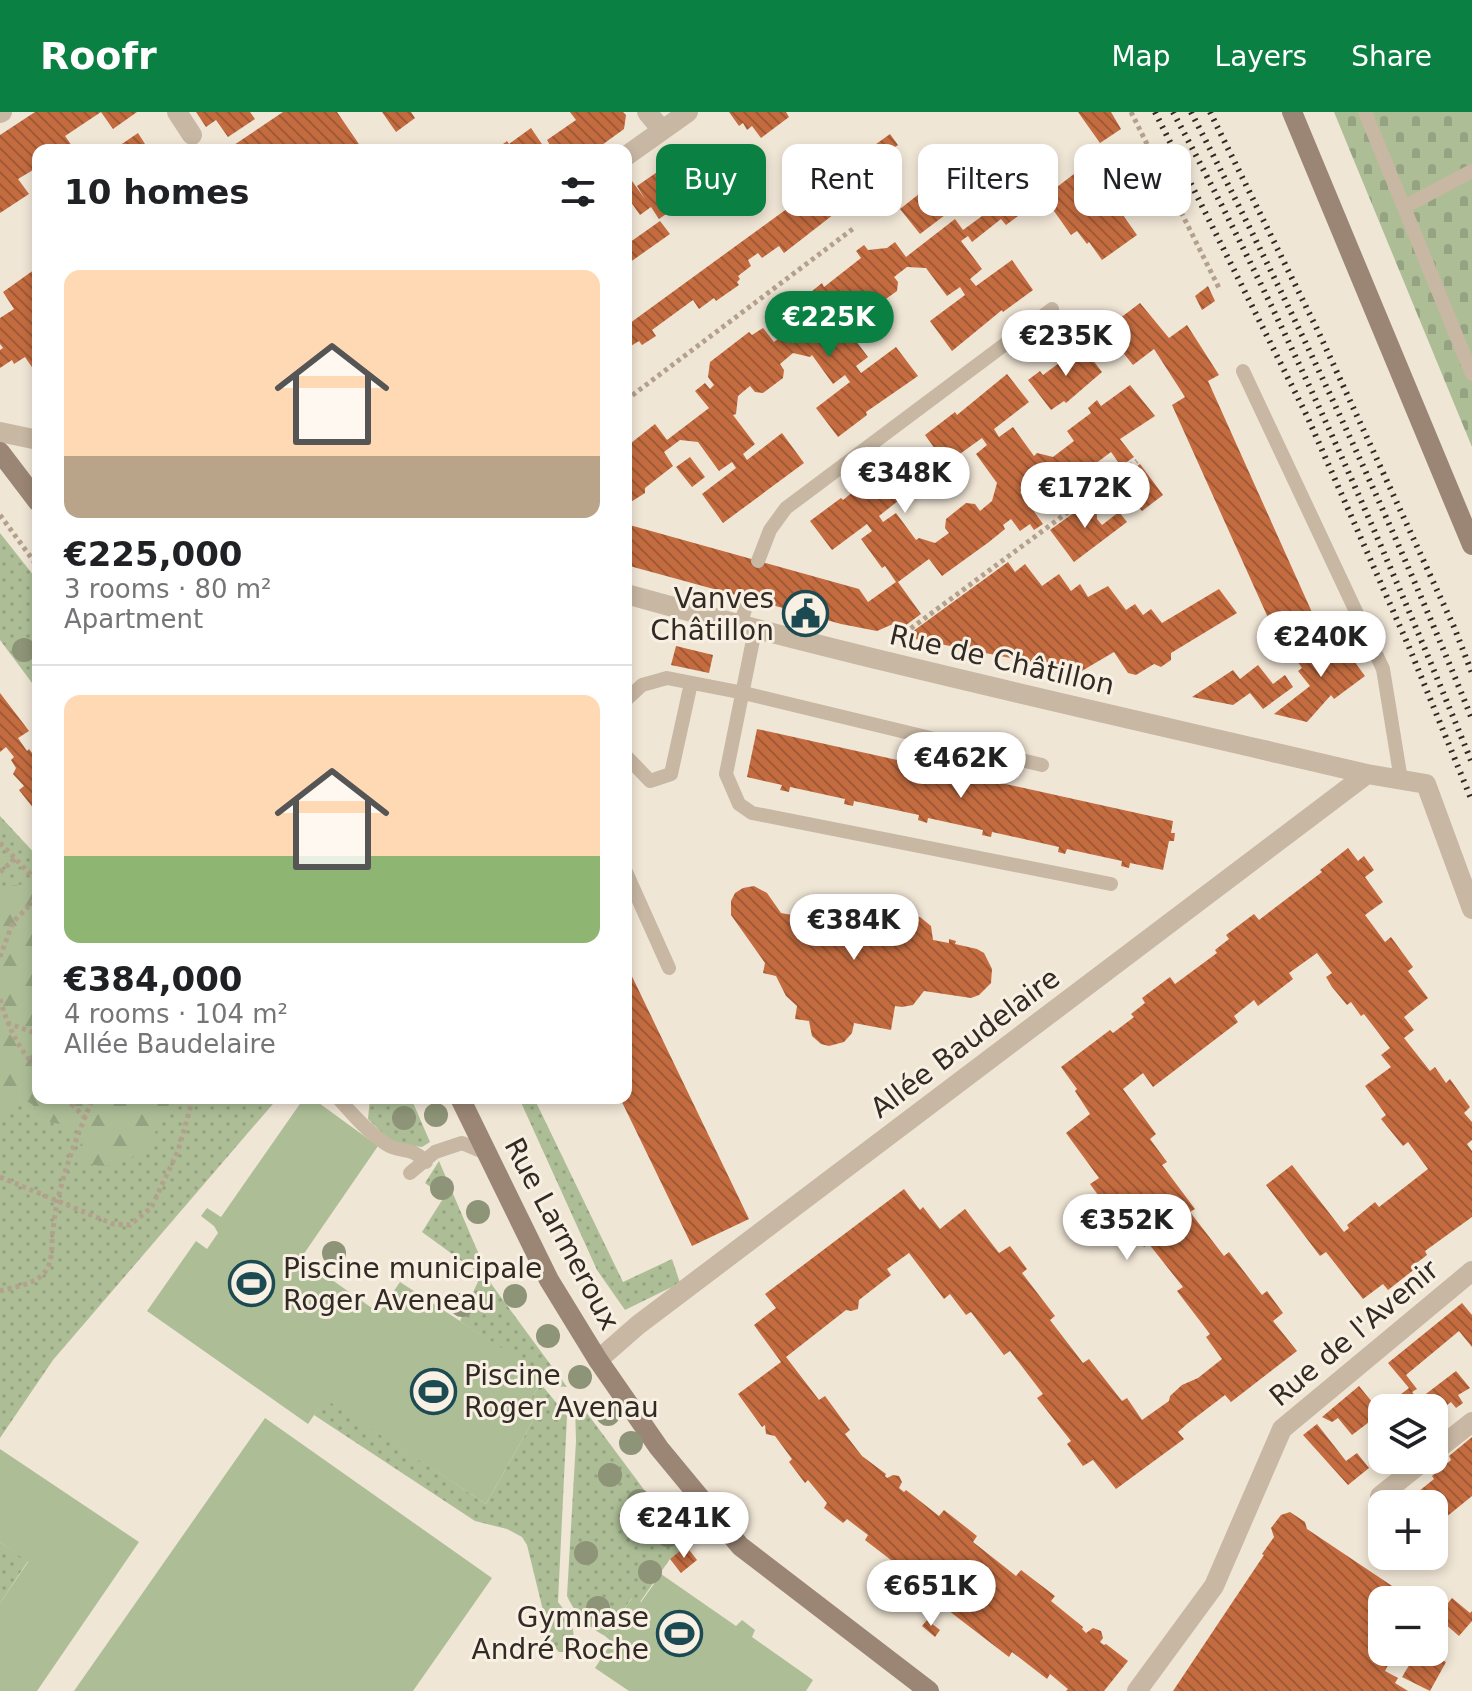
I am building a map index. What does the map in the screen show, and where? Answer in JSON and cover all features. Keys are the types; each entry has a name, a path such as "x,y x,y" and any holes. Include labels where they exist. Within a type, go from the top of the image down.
{"main road":[{"path":"1292,112 1472,545"},
{"path":"0,452 32,494"},
{"name":"Rue Larmeroux","path":"463,1104 549,1280 598,1360 659,1448 740,1546 929,1691"}],"street":[{"path":"177,112 192,135"},
{"path":"647,112 662,130"},
{"path":"632,152 688,112"},
{"path":"0,432 32,439"},
{"name":"Rue de Châtillon","path":"632,596 871,658 1367,774"},
{"path":"1367,774 1426,784 1472,909"},
{"name":"Allée Baudelaire","path":"598,1360 638,1325 1367,774"},
{"name":"Rue de l'Avenir","path":"1137,1691 1214,1586 1282,1429 1472,1271"},
{"path":"1448,1441 1472,1422"},
{"path":"1388,1490 1408,1474"}],"lane":[{"path":"1365,112 1467,346 1472,374"},
{"path":"1404,207 1472,171"},
{"path":"758,561 770,530 786,508 1052,309"},
{"path":"1243,371 1383,669 1401,780"},
{"path":"748,599 744,693 726,774 739,804 752,813 1111,884"},
{"path":"632,694 642,685 667,678 744,693 1042,765"},
{"path":"632,762 650,781 671,774 691,683"},
{"path":"632,885 669,968"},
{"path":"343,1104 388,1146 416,1151 426,1162"},
{"path":"410,1173 435,1152 462,1143 486,1153"}],"path":[{"path":"1131,112 1219,288"},
{"path":"632,395 854,228"},
{"path":"871,658 1137,461"},
{"path":"0,515 32,557"},
{"path":"0,843 32,876"},
{"path":"0,872 15,859"},
{"path":"0,957 13,922 32,903"},
{"path":"0,999 21,1052 32,1064"},
{"path":"7,1023 32,1032"},
{"path":"72,1104 85,1118"},
{"path":"0,1291 27,1284 45,1273 51,1258 64,1169 91,1104"},
{"path":"0,1177 113,1224 130,1225 151,1208 178,1151 191,1104"}],"green space":[{"path":"1334,112 1472,112 1472,447"},
{"path":"0,533 32,573 32,683 0,640"},
{"path":"0,816 32,851 32,1104 273,1104 53,1360 0,1438"},
{"path":"28,884 32,888 32,1104 169,1104 148,1143 124,1162 95,1165 76,1157 86,1130 41,1120 33,1105 23,1099 9,1104 0,1124 0,887"},
{"path":"300,1104 320,1104 378,1146 301,1258 379,1313 400,1282 546,1377 529,1401 540,1408 486,1504 325,1399 308,1424 147,1311 196,1241 207,1249 218,1233 201,1216 207,1208 221,1217"},
{"path":"369,1104 414,1104 430,1142 422,1147 392,1143 368,1119"},
{"path":"522,1104 537,1104 623,1282 672,1259 680,1283 625,1310 597,1270"},
{"path":"439,1161 492,1285 567,1387 557,1386 460,1321 481,1275 422,1232 444,1197 425,1183"},
{"path":"541,1384 567,1416 558,1602 573,1628 573,1647 566,1652 559,1652 551,1643 527,1545 522,1537 507,1529 475,1521 314,1415 325,1398 486,1504 540,1408 529,1401"},
{"path":"578,1401 686,1546 670,1559 640,1602 632,1598 605,1636 582,1619 567,1596 576,1441 575,1406"},
{"path":"265,1418 492,1578 413,1691 74,1691"},
{"path":"0,1449 139,1542 37,1691 0,1691 0,1603 28,1562 0,1542"},
{"path":"0,1542 28,1561 0,1603"},
{"name":"Gymnase André Roche","path":"661,1574 736,1626 742,1620 755,1630 752,1637 813,1680 806,1691 629,1691 595,1668 612,1642 605,1636 633,1597 641,1602"}],"building":[{"path":"35,112 101,112 65,136 71,144 32,144 32,171 18,179 29,194 0,213 0,135"},
{"path":"101,112 137,112 113,129"},
{"path":"196,112 250,112 255,119 228,137 216,120 206,127"},
{"path":"283,112 337,112 359,144 235,144"},
{"path":"382,112 411,112 415,118 396,132"},
{"path":"570,112 623,112 626,115 624,129 603,144 549,144 547,140 576,120"},
{"path":"729,112 786,112 789,117 761,138 752,126 747,130 743,123 739,126"},
{"path":"1078,112 1111,112 1121,129 1100,143"},
{"path":"531,128 542,144 509,144"},
{"path":"138,133 145,144 122,144"},
{"path":"890,134 897,144 876,144"},
{"path":"656,173 656,214 651,207 640,215 632,204 632,181 645,199 637,186"},
{"path":"1074,174 1074,216 1124,216 1137,235 1102,260 1077,231 1071,235 1058,216 1058,186"},
{"path":"918,195 918,216 944,216 920,234 902,207"},
{"path":"782,212 782,216 832,216 784,253 779,246 762,258 758,253 748,260 751,266 738,276 739,285 699,309 693,300 652,330 656,336 642,345 639,341 632,345 632,322"},
{"path":"982,216 1018,216 1006,225 1001,219 972,242 968,236 961,241 982,269 970,279 976,286 1012,260 1033,290 1002,310 952,351 930,321 965,295 960,287 947,296 926,268 907,267 894,277 898,282 897,291 876,306 868,305 864,300 851,308 847,329 868,357 856,366 861,373 896,347 918,376 866,412 867,415 838,437 816,408 850,382 845,375 833,384 812,355 793,353 780,364 784,370 783,378 763,393 755,392 750,386 738,396 736,414 733,415 755,444 743,454 747,460 782,433 804,463 723,523 702,494 736,468 732,462 719,471 698,442 680,440 664,452 673,466 632,501 632,442 655,424 667,440 709,408 695,391 705,383 710,389 714,385 708,377 710,362 749,332 752,335 763,328 774,342 784,334 771,315 780,308 785,313 822,283 824,287 861,258 856,251 864,245 868,250 887,248 895,242 906,257 955,219 963,230"},
{"path":"660,221 670,234 632,261 632,241"},
{"path":"32,271 32,367 25,357 14,364 12,360 0,368 0,350 3,348 0,344 0,318 14,309 3,292"},
{"path":"1208,286 1215,301 1202,310 1195,296"},
{"path":"1140,303 1169,338 1187,325 1219,375 1208,381 1315,619 1279,642 1172,405 1185,397 1154,349 1133,365 1109,335 1112,333 1107,328"},
{"path":"1079,342 1102,372 1066,403 1064,401 1051,410 1028,380 1040,371 1043,375 1070,355 1068,351"},
{"path":"1007,374 1029,402 994,429 999,437 1013,427 1034,456 1037,453 1053,457 1074,441 1067,431 1091,413 1088,408 1097,400 1101,406 1130,385 1155,416 1120,439 1134,457 1121,466 1111,452 1071,482 1058,464 1020,492 1043,524 1034,530 1030,524 1020,531 1011,519 1003,525 1005,529 942,576 929,559 898,582 921,614 898,631 893,624 877,631 841,624 632,567 632,526 859,589 868,602 896,582 861,539 872,531 867,524 832,550 810,521 841,498 843,500 892,460 913,489 879,516 883,522 896,513 916,540 919,538 935,543 949,533 945,528 946,519 966,503 975,504 980,511 992,501 997,483 976,454 987,445 982,438 946,464 925,435 955,412 957,415"},
{"path":"690,457 705,477 692,487 676,467"},
{"path":"1140,464 1163,495 1142,511 1137,505 1144,500 1133,485 1113,500 1106,489"},
{"path":"1096,497 1097,519 1102,525 1119,512 1127,522 1074,562 1050,530"},
{"path":"1008,562 1015,572 1025,564 1042,586 1059,574 1071,591 1080,584 1088,597 1108,586 1126,610 1135,604 1143,615 1151,609 1162,623 1219,589 1237,613 1171,653 1171,660 1161,667 1154,664 1136,675 1128,673 1114,652 1080,672 905,637"},
{"path":"1310,638 1322,654 1339,641 1365,676 1334,699 1331,695 1307,722 1274,714 1310,686 1298,671 1302,668 1291,652"},
{"path":"676,646 713,655 709,673 671,665"},
{"path":"1258,665 1273,684 1285,675 1293,687 1263,709 1250,693 1233,705 1192,697 1233,670 1240,679"},
{"path":"0,693 29,731 18,738 32,753 32,806 19,790 24,786 13,774 16,768 11,760 14,757 6,747 0,752"},
{"path":"757,729 1173,821 1171,833 1175,833 1174,841 1169,841 1163,870 1130,863 1129,868 1121,866 1122,861 1067,849 1065,854 1058,852 1059,847 992,832 991,837 982,835 983,830 928,818 927,823 918,820 919,815 854,801 853,806 844,804 845,799 790,787 789,792 780,790 782,785 747,777"},
{"path":"1348,848 1358,861 1364,856 1374,870 1365,877 1383,902 1365,915 1385,942 1391,937 1413,967 1408,971 1428,998 1404,1017 1414,1030 1404,1038 1430,1071 1435,1067 1446,1083 1450,1079 1470,1107 1464,1113 1472,1122 1472,1140 1467,1144 1472,1151 1472,1217 1425,1251 1427,1255 1414,1265 1416,1268 1388,1290 1383,1284 1363,1299 1326,1252 1320,1256 1266,1185 1292,1165 1344,1232 1349,1228 1347,1225 1375,1202 1379,1207 1428,1169 1408,1142 1403,1146 1381,1119 1386,1115 1365,1086 1391,1067 1381,1055 1390,1048 1364,1014 1361,1016 1351,1002 1347,1005 1332,987 1326,977 1332,973 1317,953 1289,973 1293,979 1258,1006 1254,1000 1234,1016 1238,1022 1153,1087 1143,1073 1123,1089 1156,1134 1150,1139 1167,1162 1162,1165 1195,1209 1190,1212 1224,1256 1229,1252 1262,1295 1267,1291 1283,1313 1273,1321 1297,1351 1231,1402 1225,1395 1187,1424 1178,1432 1184,1439 1116,1489 1093,1460 1083,1466 1067,1444 1071,1441 1037,1398 1043,1394 1010,1351 1004,1355 971,1312 966,1315 950,1294 944,1299 909,1253 887,1269 891,1275 859,1300 858,1309 846,1310 786,1357 819,1400 825,1396 850,1430 845,1434 862,1456 887,1478 899,1476 902,1482 899,1488 939,1516 944,1510 977,1536 973,1542 1016,1576 1021,1570 1055,1596 1051,1601 1083,1627 1086,1633 1093,1628 1101,1631 1103,1638 1100,1642 1128,1661 1104,1691 1066,1691 1068,1689 1050,1674 1047,1679 1012,1652 1009,1657 897,1571 900,1567 865,1540 868,1535 847,1519 843,1523 824,1508 827,1503 808,1480 805,1483 775,1436 766,1434 765,1425 762,1427 738,1394 781,1362 754,1325 776,1308 765,1294 904,1189 940,1229 965,1209 999,1253 1010,1246 1027,1269 1022,1273 1055,1316 1050,1320 1083,1363 1089,1359 1122,1401 1127,1398 1142,1420 1169,1401 1182,1385 1198,1378 1222,1359 1206,1337 1210,1334 1177,1291 1183,1287 1149,1244 1144,1247 1090,1184 1099,1178 1066,1133 1090,1114 1061,1067 1110,1030 1113,1033 1134,1017 1131,1014 1145,1003 1142,998 1170,977 1175,984 1217,953 1215,950 1229,939 1226,935 1254,914 1259,920"},
{"path":"754,886 767,893 781,913 792,915 798,905 811,898 821,900 830,907 842,898 851,911 868,908 880,916 892,907 901,919 920,917 931,926 933,940 949,943 949,939 956,941 955,944 984,953 992,969 991,983 971,998 924,991 913,1005 895,1006 891,1030 854,1023 852,1033 844,1042 829,1046 821,1044 812,1036 809,1021 795,1019 797,1006 786,996 776,976 763,973 765,963 731,915 731,901 735,893"},
{"path":"632,976 749,1219 692,1246 623,1104 632,1104"},
{"path":"1462,1303 1472,1315 1472,1347 1459,1331 1406,1375 1417,1389 1414,1394 1401,1394 1409,1388 1388,1363"},
{"path":"1456,1371 1470,1388 1458,1395 1463,1403 1456,1408 1451,1402 1448,1404 1448,1394 1426,1394"},
{"path":"1359,1386 1368,1397 1368,1423 1352,1435 1338,1418 1332,1422 1322,1417"},
{"path":"1317,1424 1346,1461 1357,1453 1368,1469 1348,1485 1303,1435"},
{"path":"1472,1437 1472,1496 1448,1516 1448,1490 1420,1490 1434,1479 1434,1474 1448,1474 1449,1456"},
{"path":"1290,1512 1305,1522 1307,1529 1392,1586 1368,1586 1368,1666 1388,1666 1385,1671 1398,1678 1395,1683 1408,1691 1173,1691 1264,1555 1274,1537 1271,1528 1281,1515"},
{"path":"686,1546 697,1560 681,1573 670,1559"},
{"path":"1452,1598 1470,1613 1472,1611 1472,1621 1459,1636 1448,1626 1448,1603"},
{"path":"927,1620 940,1630 935,1637 922,1626"},
{"path":"1409,1666 1444,1666 1430,1691 1402,1677"}],"railway":[{"path":"1155,112 1307,416 1409,647 1472,801"},
{"path":"1173,112 1294,352 1472,763"},
{"path":"1191,112 1338,412 1472,719"},
{"path":"1210,112 1318,331 1454,627 1472,673"}],"place":[{"name":"Vanves Châtillon","path":"805,614"},
{"name":"Piscine municipale Roger Aveneau","path":"252,1284"},
{"name":"Piscine Roger Avenau","path":"433,1391"},
{"name":"Gymnase André Roche","path":"680,1633"}]}
